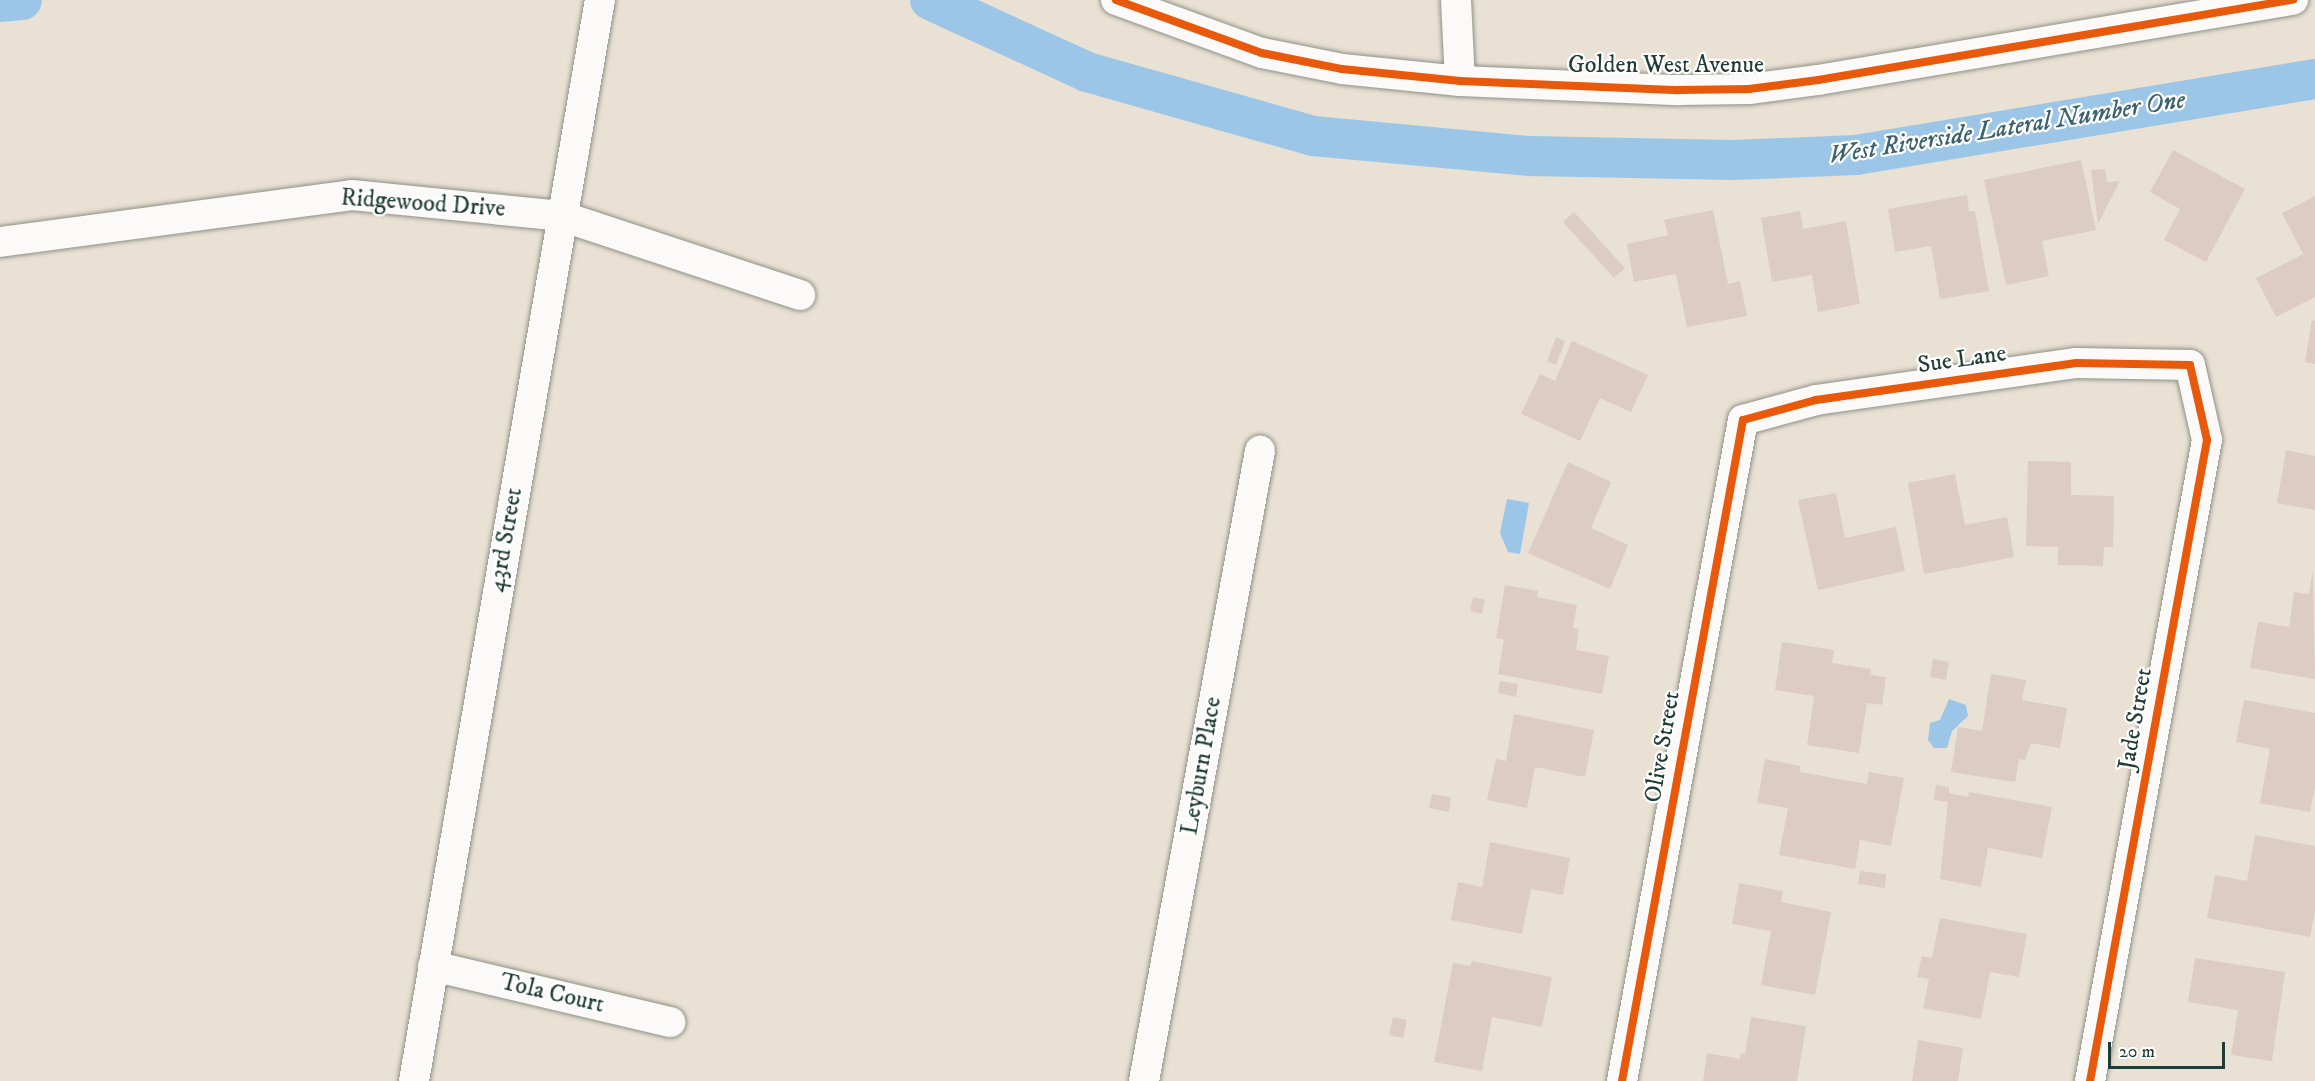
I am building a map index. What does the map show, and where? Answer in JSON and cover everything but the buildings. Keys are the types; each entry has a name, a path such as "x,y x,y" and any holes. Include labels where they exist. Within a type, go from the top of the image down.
{"street":[{"name":"43rd Street","path":"414,1081 561,216 600,0"},
{"name":"Golden West Avenue","path":"1116,0 1262,53 1342,69 1460,81 1749,89 2293,0"},
{"path":"1456,0 1460,81"},
{"name":"Ridgewood Drive","path":"0,242 352,195 561,216 800,295"},
{"name":"Sue Lane","path":"1743,420 1816,400 2076,363 2190,365"},
{"name":"Jade Street","path":"2090,1081 2207,440 2190,365"},
{"name":"Olive Street","path":"1622,1081 1743,420"},
{"name":"Leyburn Place","path":"1144,1081 1260,451"},
{"name":"Tola Court","path":"434,966 670,1022"}],"water":[{"path":"1507,499 1529,503 1520,554 1508,552 1500,533"},
{"path":"1949,699 1966,705 1968,716 1952,731 1947,748 1934,748 1928,740 1930,723 1940,720"}],"waterway":[{"name":"West Riverside Lateral Number One","path":"0,2 22,0"},
{"name":"West Riverside Lateral Number One","path":"930,0 1087,72 1313,136 1530,156 1733,160 1856,155 2315,79"}],"cycle path":[{"path":"1116,0 1262,53 1342,69 1460,81 1679,90 1749,89 1818,80 2293,0"},
{"path":"1622,1081 1743,420 1816,400 2076,363 2190,365 2207,440 2090,1081"}]}
